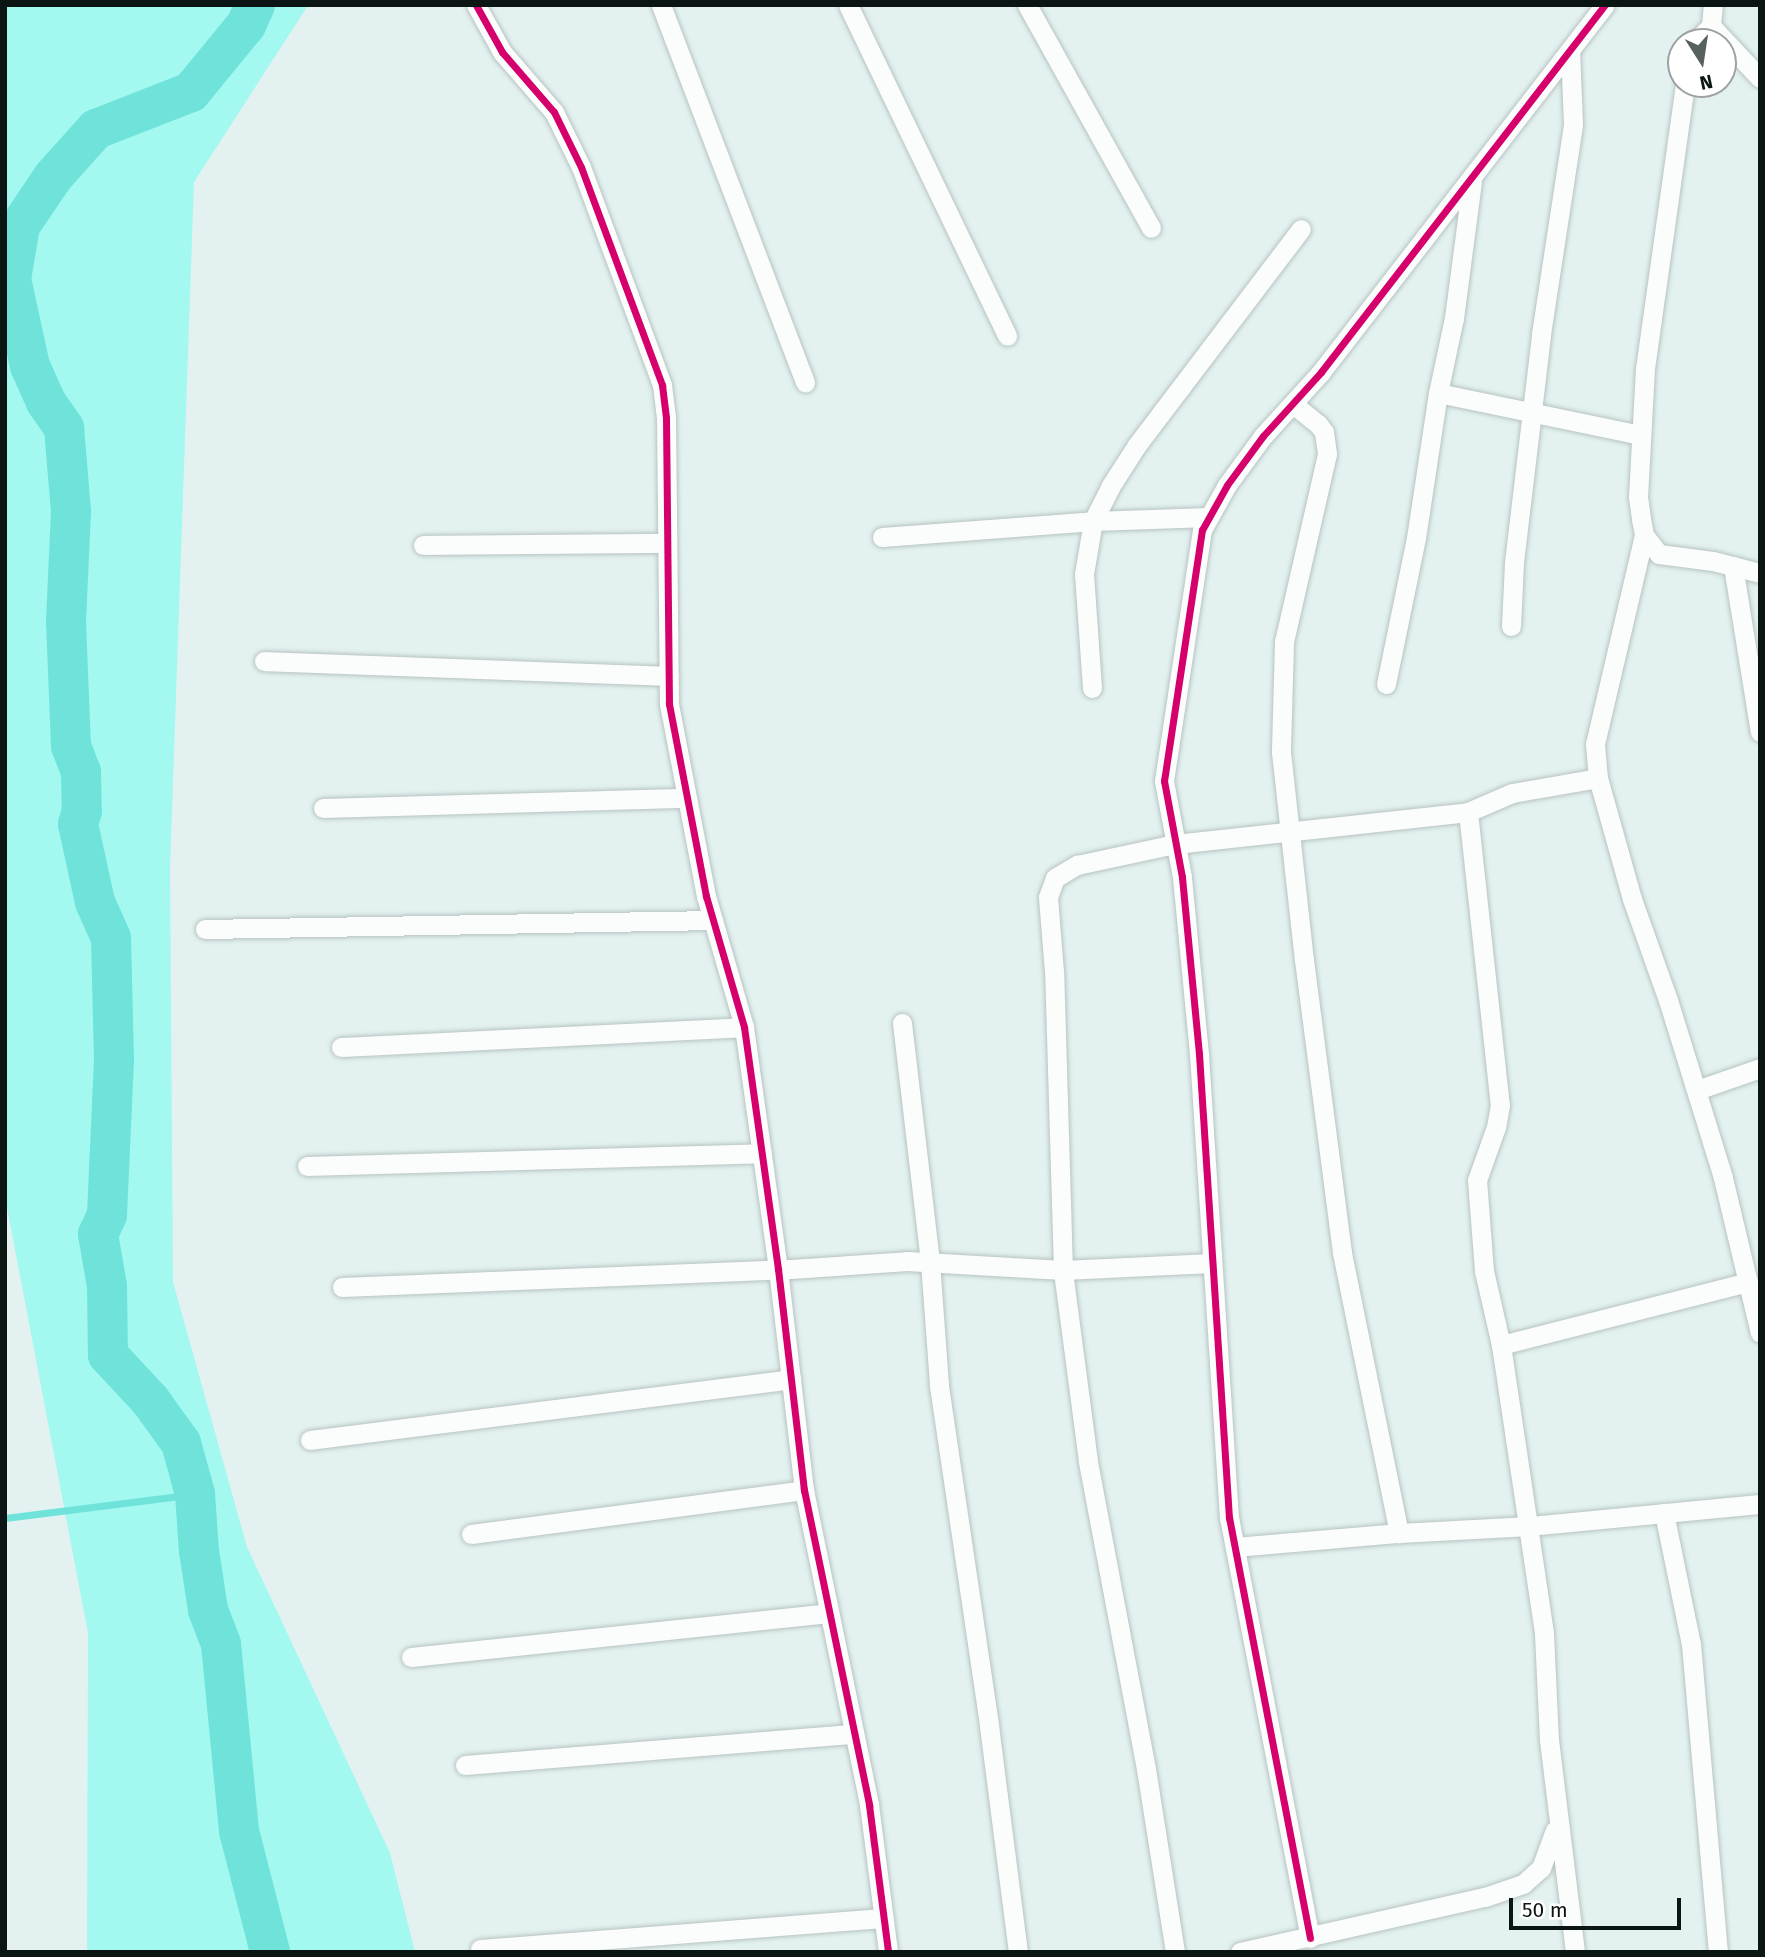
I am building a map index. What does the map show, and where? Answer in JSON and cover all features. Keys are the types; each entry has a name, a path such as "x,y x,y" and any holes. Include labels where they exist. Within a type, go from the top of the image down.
{"street":[{"path":"661,5 805,383"},
{"path":"848,5 1007,336"},
{"path":"1027,5 1151,228"},
{"path":"1310,1938 1229,1518 1199,1054 1182,877 1164,781 1202,530 1263,436 1321,372 1605,5"},
{"path":"1713,5 1711,26 1760,78"},
{"path":"482,7 502,52 554,112 575,156 662,385 666,418 669,704 713,920 744,1027 778,1269 804,1490 869,1805 888,1952"},
{"path":"1511,626 1514,562 1531,412 1573,124 1570,50"},
{"path":"1683,98 1645,368 1638,497 1644,535 1595,744 1598,778 1632,899 1697,1090 1723,1178 1760,1334"},
{"path":"1386,684 1416,538 1438,393 1454,318 1472,180"},
{"path":"1092,688 1084,574 1093,521 1110,487 1137,445 1301,229"},
{"path":"1438,393 1641,435"},
{"path":"1293,404 1324,432 1327,454 1284,642 1281,752 1292,831 1304,960 1342,1253 1399,1533"},
{"path":"882,537 1093,521 1209,517"},
{"path":"1644,535 1659,554 1760,573"},
{"path":"423,545 667,543"},
{"path":"1733,566 1760,732"},
{"path":"264,661 669,676"},
{"path":"1175,1952 1146,1769 1088,1461 1063,1270 1054,972 1048,897 1055,878 1077,865 1175,844 1468,812 1512,793 1598,778"},
{"path":"323,808 687,798"},
{"path":"1468,812 1500,1105 1496,1127 1477,1180 1484,1271 1501,1345 1530,1526 1544,1634 1549,1740 1575,1952"},
{"path":"205,929 713,920"},
{"path":"902,1023 930,1262 939,1386 982,1674 1018,1952"},
{"path":"341,1047 744,1027"},
{"path":"1697,1090 1760,1068"},
{"path":"307,1166 762,1153"},
{"path":"342,1287 907,1261 1063,1270 1212,1263"},
{"path":"1501,1345 1748,1282"},
{"path":"310,1440 791,1380"},
{"path":"471,1534 804,1490"},
{"path":"1235,1547 1399,1533 1530,1526 1760,1504"},
{"path":"1664,1513 1691,1644 1718,1952"},
{"path":"411,1657 829,1613"},
{"path":"465,1765 854,1734"},
{"path":"1240,1952 1485,1897 1523,1884 1541,1868 1558,1823"},
{"path":"480,1949 643,1944 883,1918"}],"shaded area":[{"path":"5,5 307,7 194,182 170,868 173,1282 247,1547 390,1853 415,1952 87,1952 88,1633 5,1197"}],"waterway":[{"path":"255,5 246,25 191,92 96,129 53,177 20,226 11,279 30,366 46,402 64,428 71,511 66,622 71,746 81,772 82,811 78,824 95,902 111,938 114,1060 107,1215 98,1234 107,1286 108,1355 150,1400 181,1443 195,1494 199,1551 208,1610 221,1644 239,1831 270,1952"},
{"path":"5,1518 195,1494"}],"cycle path":[{"path":"476,5 502,52 554,112 581,167 662,385 666,418 669,704 706,896 744,1027 778,1269 804,1490 869,1805 888,1952"},
{"path":"1310,1938 1229,1518 1199,1054 1182,877 1164,781 1202,530 1227,485 1263,436 1321,372 1605,5"}]}
